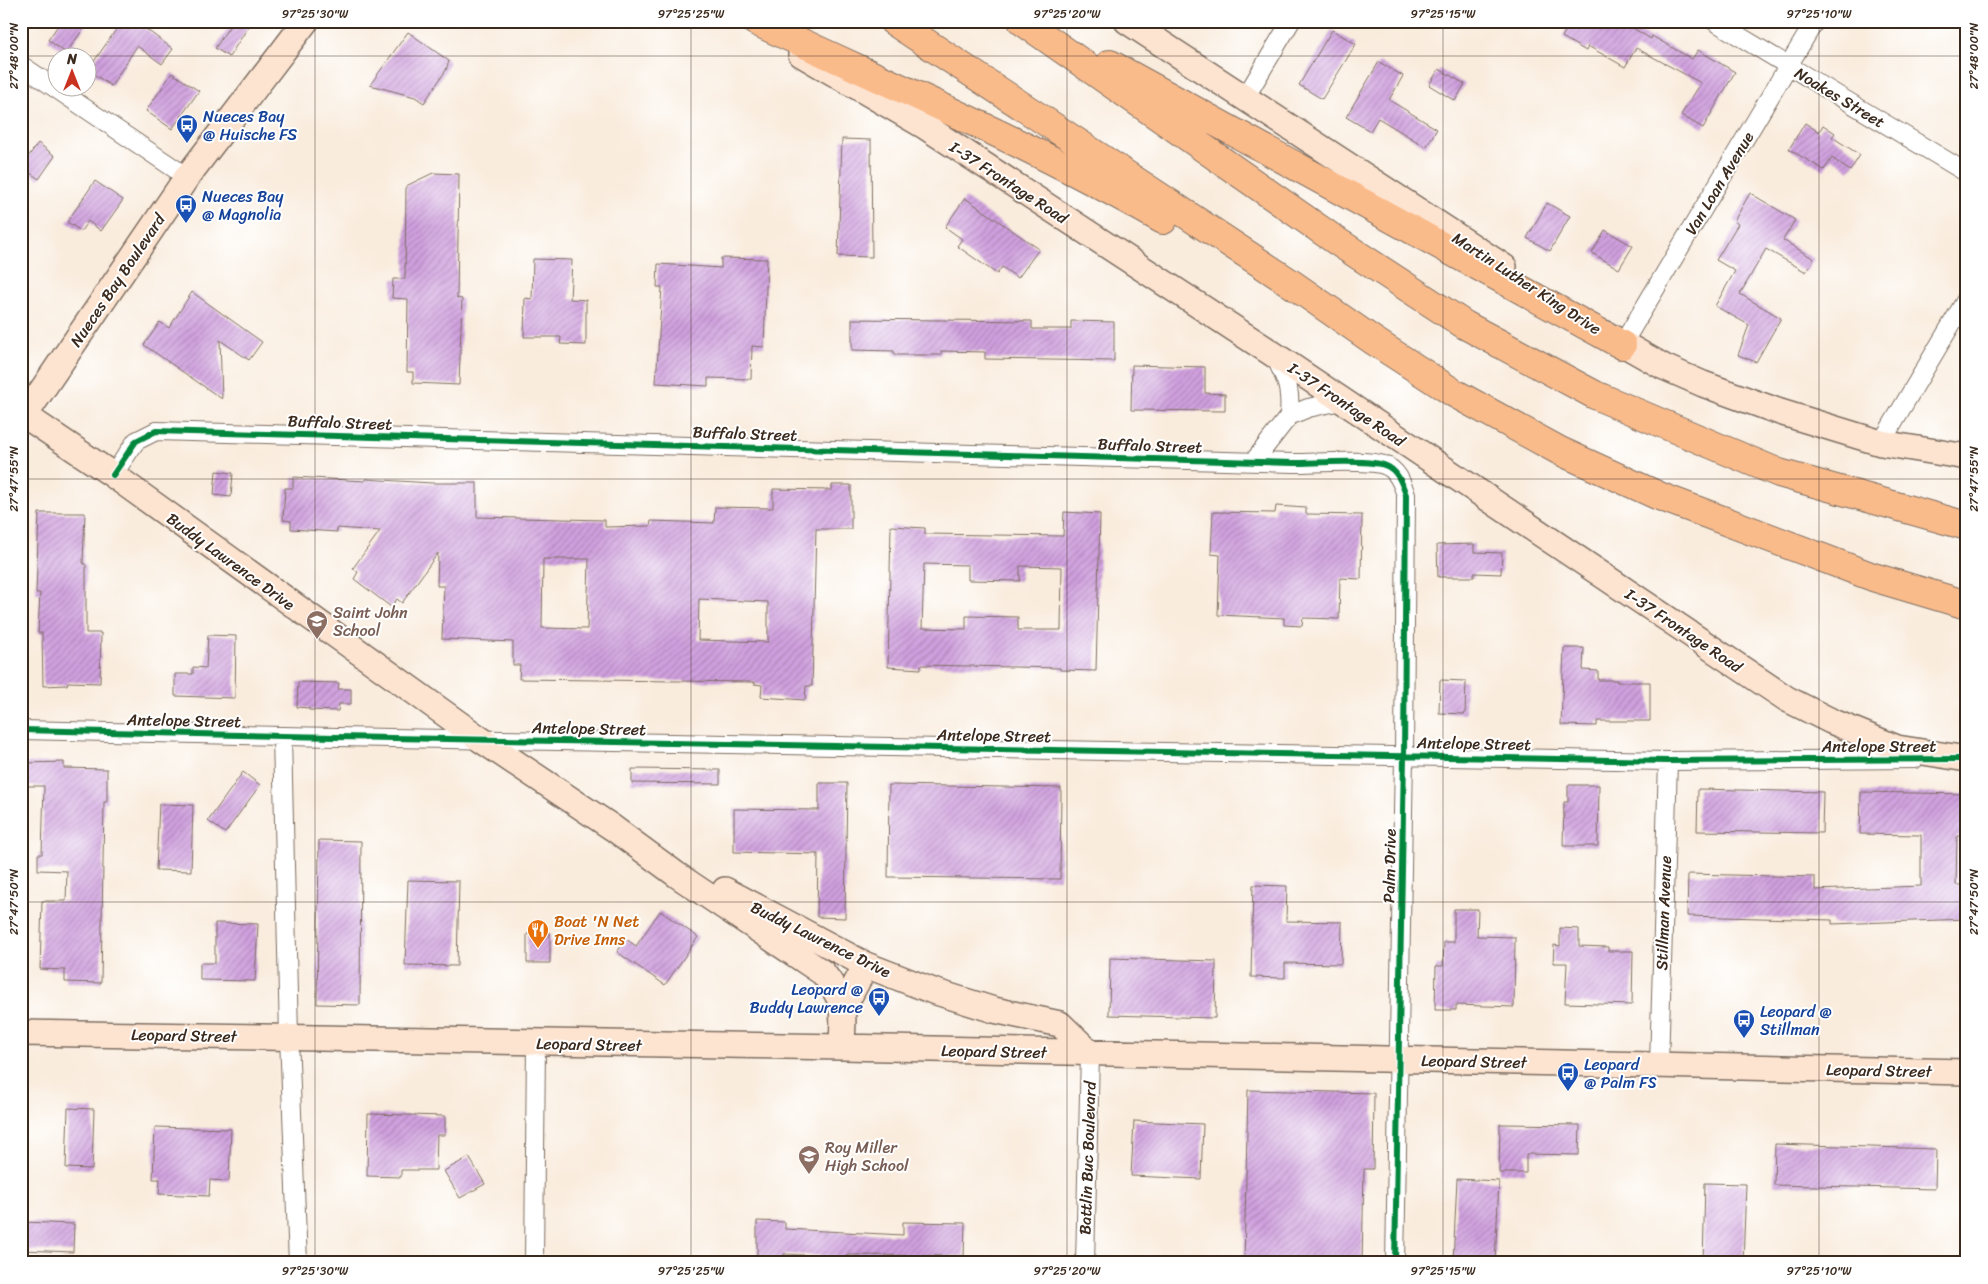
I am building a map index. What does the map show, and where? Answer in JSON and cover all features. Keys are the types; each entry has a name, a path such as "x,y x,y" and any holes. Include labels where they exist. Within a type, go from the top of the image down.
{"highway":[{"path":"755,21 1014,142 1132,202 1374,341"},
{"path":"893,21 1454,393 1560,451 1659,496 1873,578 1967,605"},
{"path":"1022,21 1338,242 1465,325 1595,395 1779,473 1967,526"},
{"path":"1033,21 1622,345"}],"main road":[{"name":"Nueces Bay Boulevard","path":"23,417 187,177 306,21"},
{"name":"I-37 Frontage Road","path":"743,21 926,127 1273,354 1787,699 1831,721 1897,748 1965,759"},
{"name":"Martin Luther King Drive","path":"1127,21 1622,345 1664,367 1703,384 1780,412 1881,443 1967,457"},
{"name":"Buddy Lawrence Drive","path":"23,417 112,475 480,740 613,828 677,875 823,973 836,990 843,1008 842,1047"},
{"name":"Buddy Lawrence Drive","path":"613,828 861,962 933,991 994,1010 1060,1024 1090,1053"},
{"path":"823,973 861,962"},
{"path":"843,1008 861,962"},
{"name":"Leopard Street","path":"21,1033 842,1047 1967,1072"}],"street":[{"path":"1245,98 1291,21"},
{"name":"Noakes Street","path":"1714,21 1967,173"},
{"name":"Van Loan Avenue","path":"1622,345 1815,21"},
{"path":"21,65 187,177"},
{"path":"1881,443 1967,298"},
{"path":"1273,354 1287,380 1290,401 1289,416"},
{"path":"1254,461 1289,416 1308,408 1341,401"},
{"name":"Buffalo Street","path":"112,475 136,441 156,431 1369,463 1385,465 1395,472"},
{"name":"Palm Drive","path":"1395,472 1402,481 1406,495 1404,756 1395,1263"},
{"name":"Antelope Street","path":"21,730 1668,761 1965,759"},
{"path":"282,736 289,1037 298,1263"},
{"name":"Stillman Avenue","path":"1659,1065 1668,761"},
{"path":"534,1263 536,1043"},
{"name":"Battlin Buc Boulevard","path":"1084,1263 1090,1053"}],"building":[{"path":"61,21 89,21 70,48 59,48 48,40"},
{"path":"122,21 135,21 173,49 162,64 137,46 111,86 98,77 98,56"},
{"path":"233,21 252,21 229,57 215,48"},
{"path":"1571,21 1621,21 1651,39 1652,36 1692,59 1698,50 1735,72 1703,128 1681,115 1701,83 1636,48 1625,67 1588,46 1586,51 1562,37"},
{"path":"1332,30 1356,44 1322,99 1299,85"},
{"path":"408,32 449,61 446,70 424,103 415,97 370,85"},
{"path":"1379,62 1403,76 1389,100 1437,129 1426,147 1378,118 1370,131 1346,117"},
{"path":"1439,69 1465,84 1455,101 1429,85"},
{"path":"172,73 199,91 172,129 146,111"},
{"path":"1805,123 1819,132 1823,125 1835,133 1832,137 1860,155 1850,171 1832,158 1824,170 1789,149"},
{"path":"842,139 871,140 872,257 838,256"},
{"path":"38,143 55,156 39,179 21,167"},
{"path":"433,173 459,174 457,298 462,299 459,385 413,383 413,372 407,372 408,299 392,298 393,279 405,279 406,186"},
{"path":"95,181 123,200 101,231 88,221 81,231 67,222"},
{"path":"1750,193 1795,220 1783,240 1814,259 1806,272 1766,249 1740,294 1781,318 1756,362 1738,355 1749,325 1715,306 1735,271 1716,260 1738,224 1734,221"},
{"path":"965,198 1039,249 1018,278 1002,267 997,274 957,246 962,239 945,227"},
{"path":"1547,203 1570,216 1550,251 1527,238"},
{"path":"1605,230 1633,246 1619,269 1592,253"},
{"path":"721,258 767,259 764,347 752,346 751,379 708,378 708,386 656,383 662,287 657,287 658,264 721,268"},
{"path":"533,259 572,260 570,299 586,300 586,345 560,344 561,337 524,337 525,298 532,299"},
{"path":"192,292 262,342 249,360 220,340 222,399 144,345 160,322 169,328"},
{"path":"852,319 1032,321 1032,329 1071,329 1071,321 1114,322 1114,361 985,359 985,352 941,351 941,355 894,355 894,351 852,350"},
{"path":"1132,365 1205,367 1205,393 1225,394 1225,411 1131,410"},
{"path":"216,471 233,473 231,497 214,495"},
{"path":"293,477 365,481 365,479 432,483 477,483 477,517 605,520 605,527 650,526 651,521 714,523 715,507 773,508 773,489 832,490 832,485 851,485 851,529 816,529 812,686 806,686 805,700 761,697 762,685 754,684 755,682 519,679 520,665 513,665 513,642 442,639 444,586 437,586 438,553 402,603 397,599 391,607 354,579 358,572 353,568 380,531 337,528 337,532 291,529 291,521 283,520 285,488 293,488","holes":["543,559 589,559 587,629 542,628","699,599 768,602 768,642 698,640"]},
{"path":"1276,506 1306,508 1306,514 1362,515 1361,579 1340,578 1339,619 1303,618 1302,626 1284,625 1284,618 1218,615 1220,555 1211,554 1213,512 1275,513"},
{"path":"1064,512 1100,514 1096,671 1060,670 1060,668 921,665 921,669 888,667 891,526 925,528 925,534 1063,536","holes":["924,564 968,565 968,580 1020,581 1020,566 1062,567 1061,630 1018,630 1018,617 966,616 966,629 922,628"]},
{"path":"39,513 85,513 83,563 86,565 86,633 101,633 100,683 68,682 67,685 43,686 42,633 38,633 40,593 36,593"},
{"path":"1474,544 1474,552 1502,553 1501,574 1474,573 1474,577 1438,577 1437,545"},
{"path":"208,635 236,636 235,698 175,696 175,674 193,674 193,667 206,668"},
{"path":"1564,648 1584,648 1583,670 1598,671 1598,680 1650,682 1650,721 1597,721 1597,726 1561,725"},
{"path":"1440,680 1466,681 1465,714 1439,713"},
{"path":"298,682 339,683 338,689 351,689 351,704 339,704 338,711 309,710 309,708 297,707"},
{"path":"64,762 64,768 107,769 107,802 104,802 101,983 65,982 65,970 40,969 42,901 66,901 67,871 38,870 38,854 42,854 44,786 26,786 26,763"},
{"path":"632,769 720,770 720,784 632,783"},
{"path":"243,772 260,785 225,833 208,821"},
{"path":"819,783 847,783 845,918 817,917 818,854 734,852 734,809 819,810"},
{"path":"889,785 1061,788 1060,879 888,877"},
{"path":"1568,785 1599,785 1598,846 1563,846 1564,802 1568,802"},
{"path":"1698,789 1823,792 1822,833 1697,831"},
{"path":"1861,792 1967,794 1966,836 1957,836 1956,885 1966,885 1967,919 1832,924 1832,920 1687,916 1688,874 1815,877 1815,890 1921,886 1921,835 1860,834"},
{"path":"159,804 193,805 191,871 156,870"},
{"path":"319,840 361,841 360,1005 317,1004"},
{"path":"408,880 459,881 457,966 405,965"},
{"path":"1253,885 1287,886 1286,921 1342,922 1341,964 1285,963 1285,978 1251,977"},
{"path":"1454,909 1478,909 1477,936 1515,937 1514,1007 1456,1005 1456,1010 1435,1010 1436,966 1443,966 1444,942 1454,942"},
{"path":"660,911 698,937 665,985 617,952 626,939 636,946"},
{"path":"215,923 258,924 255,981 200,980 200,963 215,963"},
{"path":"1560,928 1579,929 1579,946 1608,947 1608,951 1633,951 1632,1005 1565,1003 1567,963 1553,963 1554,945 1560,946"},
{"name":"Boat 'N Net Drive Inns","path":"550,933 550,963 527,963 527,934"},
{"path":"1110,958 1216,961 1215,1018 1109,1015"},
{"path":"1248,1090 1374,1093 1373,1169 1364,1169 1362,1263 1244,1263"},
{"path":"68,1108 94,1109 92,1169 66,1168"},
{"path":"368,1114 445,1116 445,1135 437,1135 436,1170 401,1170 401,1177 367,1176"},
{"path":"1134,1121 1203,1124 1201,1179 1131,1176"},
{"path":"1500,1124 1580,1125 1579,1155 1526,1154 1526,1173 1499,1173"},
{"path":"155,1127 231,1129 229,1181 210,1180 209,1196 159,1194 160,1179 153,1179"},
{"path":"1775,1144 1936,1149 1935,1189 1774,1185"},
{"path":"469,1157 485,1184 460,1198 444,1171"},
{"path":"1457,1179 1499,1181 1495,1263 1453,1263"},
{"path":"1705,1183 1746,1184 1743,1263 1703,1263"},
{"path":"757,1221 785,1222 785,1229 903,1235 903,1222 965,1223 964,1256 847,1255 847,1257 784,1254 784,1263 757,1263"},
{"path":"23,1222 74,1224 73,1252 22,1250"}],"cycle path":[{"path":"113,475 136,441 156,431 1294,463 1353,462 1376,463 1389,467 1398,477 1406,495 1404,756 1395,1263"},
{"path":"21,730 1668,761 1962,759"}],"place":[{"name":"Nueces Bay @ Huische FS","path":"187,144"},
{"name":"Nueces Bay @ Magnolia","path":"186,224"},
{"name":"Saint John School","path":"317,640"},
{"name":"Boat 'N Net Drive Inns","path":"538,949"},
{"name":"Leopard @ Buddy Lawrence","path":"879,1017"},
{"name":"Leopard @ Stillman","path":"1744,1039"},
{"name":"Leopard @ Palm FS","path":"1568,1092"},
{"name":"Roy Miller High School","path":"809,1175"}]}
